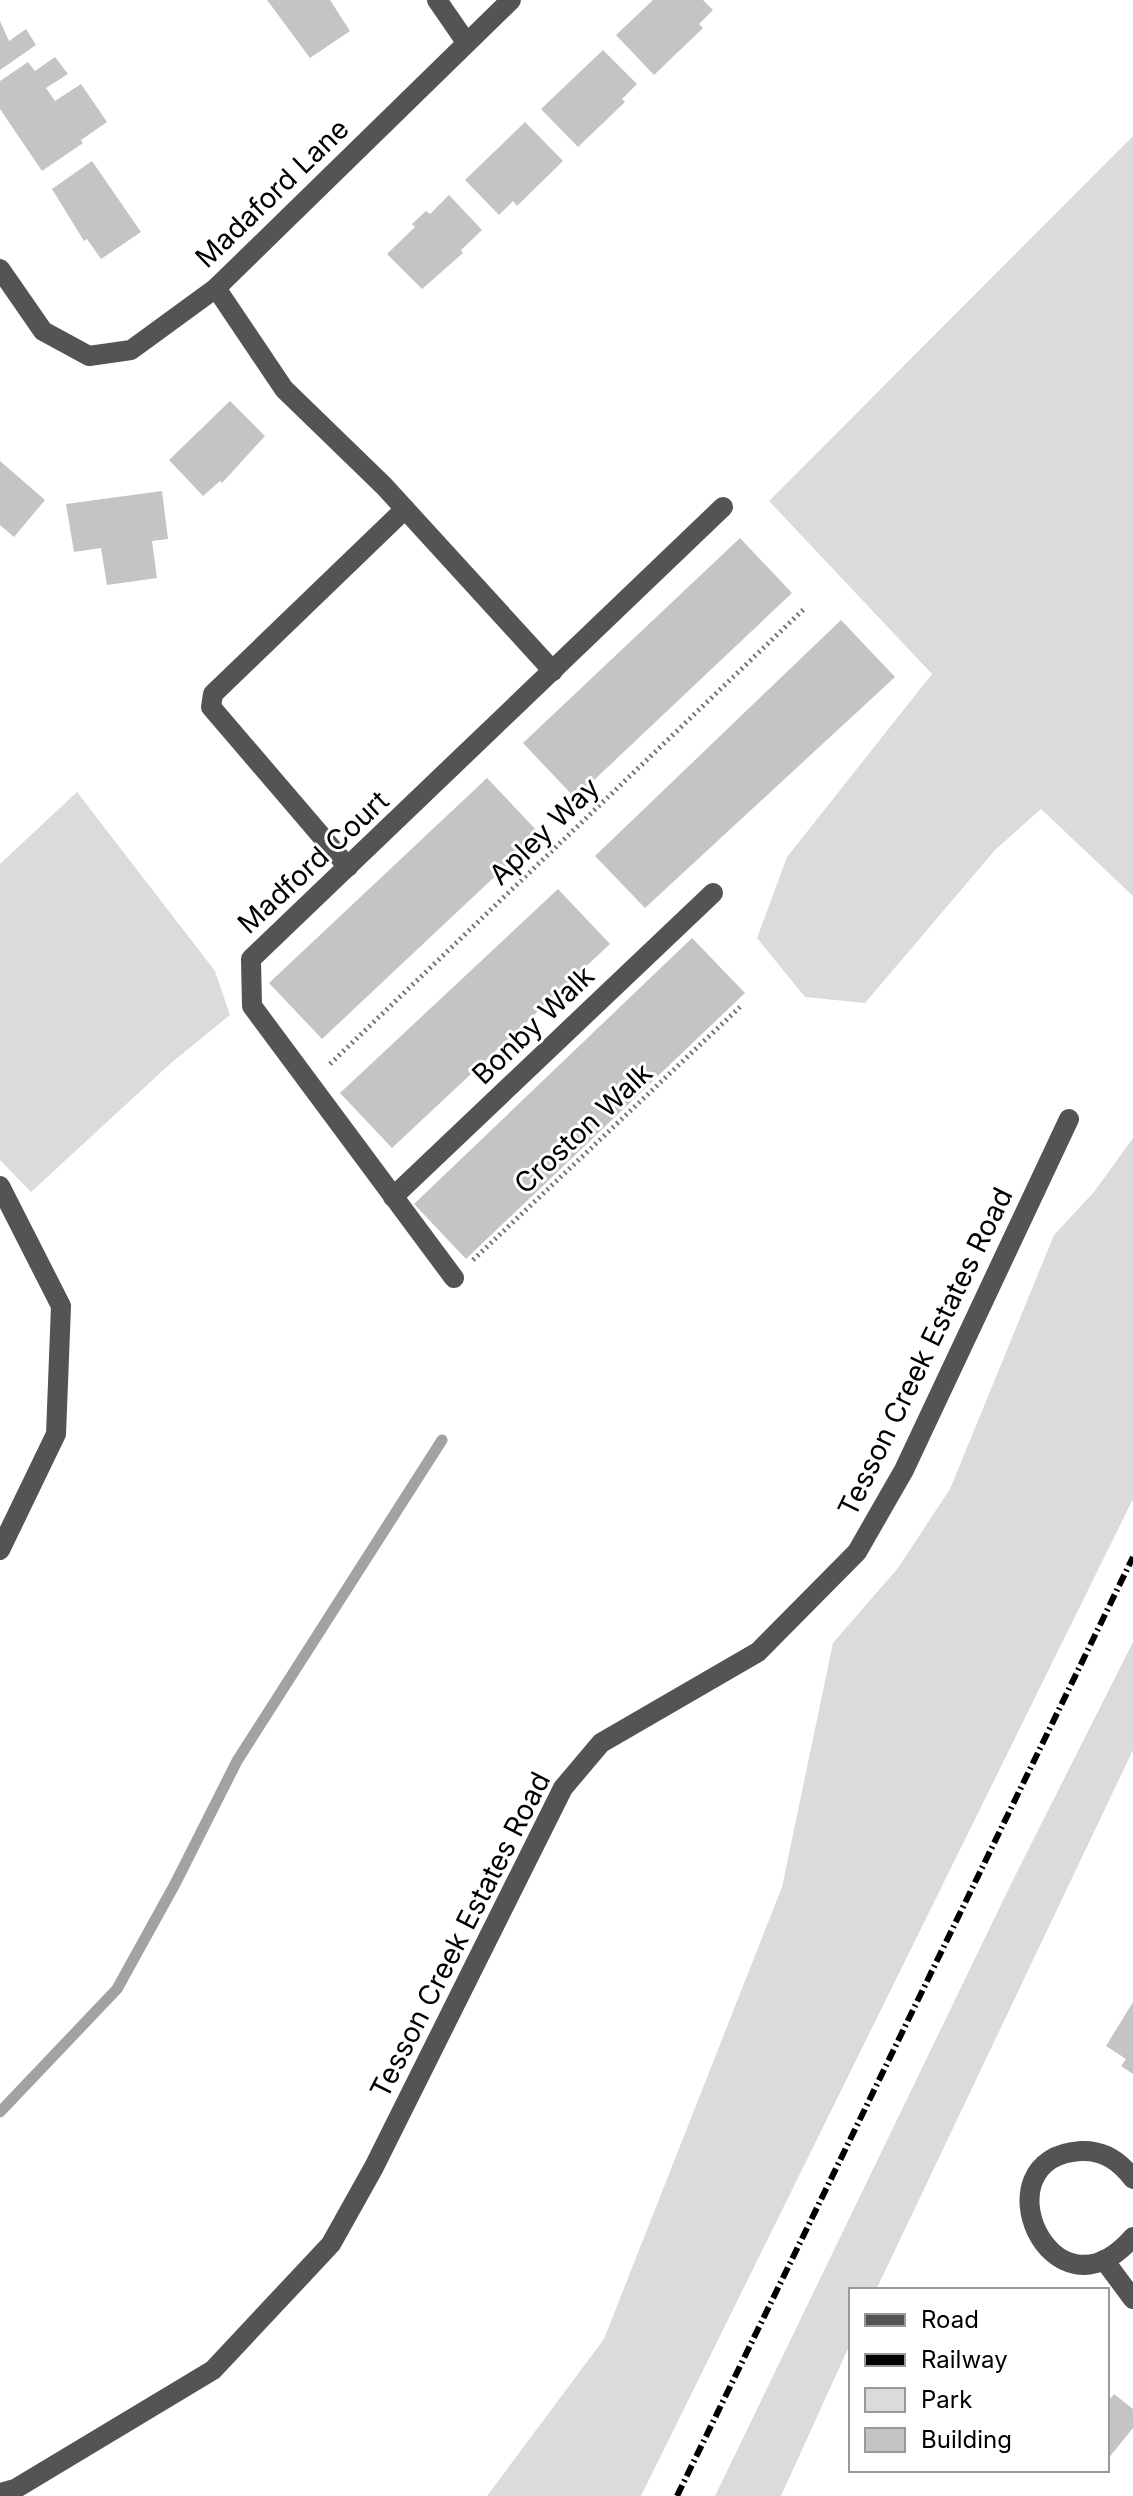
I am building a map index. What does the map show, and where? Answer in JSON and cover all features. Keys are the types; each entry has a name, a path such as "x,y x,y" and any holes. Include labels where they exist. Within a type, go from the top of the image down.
{"street":[{"path":"437,0 466,42"},
{"name":"Madaford Lane","path":"0,269 43,331 89,356 131,350 216,288 511,0"},
{"path":"216,288 284,389 405,509 553,671"},
{"name":"Madford Court","path":"454,1278 252,1006 251,959 723,507"},
{"path":"348,867 211,707 213,694 405,509"},
{"name":"Bonby Walk","path":"393,1197 713,893"},
{"name":"Tesson Creek Estates Road","path":"0,2493 15,2489 213,2370 331,2244 374,2167 563,1788 601,1743 758,1652 857,1552 904,1470 1069,1119"},
{"path":"0,1186 61,1306 56,1434 0,1550"},
{"path":"1133,2179 1109,2156 1090,2151 1071,2152 1055,2159 1041,2172 1032,2187 1028,2205 1039,2240 1068,2261 1104,2260 1121,2251 1133,2237"},
{"path":"1104,2260 1133,2299"}],"path":[{"name":"Apley Way","path":"310,1083 805,608"},
{"name":"Croston Walk","path":"454,1278 740,1007"}],"green space":[{"path":"1133,136 1133,896 1041,809 995,850 865,1003 805,997 757,938 787,857 932,674 769,501"},
{"path":"77,792 215,971 230,1015 171,1063 31,1192 0,1160 0,864"},
{"path":"1133,1138 1133,1499 641,2496 487,2496 604,2339 782,1887 833,1643 898,1568 950,1489 1054,1235 1094,1192"},
{"path":"1133,1642 1133,1750 877,2288 849,2288 849,2346 781,2496 715,2496 1011,1884"}],"building":[{"path":"267,0 330,0 350,31 310,58"},
{"path":"653,0 703,0 713,10 699,24 703,28 654,75 616,35"},
{"path":"0,21 9,41 26,29 36,45 0,70"},
{"path":"603,50 637,84 622,99 625,102 578,147 541,109"},
{"path":"55,57 68,74 46,88 55,101 81,84 107,122 42,171 0,109 0,81 28,62 35,71"},
{"path":"525,122 563,161 517,206 513,201 499,215 465,180"},
{"path":"92,161 141,232 101,259 87,239 84,241 52,189"},
{"path":"449,195 482,230 461,250 463,253 422,289 387,254 415,227 412,224 426,211 430,214"},
{"path":"230,401 265,436 222,483 220,481 203,496 169,460"},
{"path":"0,461 45,500 14,537 0,525"},
{"path":"162,491 168,539 152,541 157,578 107,585 101,548 74,552 66,504"},
{"path":"740,538 792,593 575,798 523,743"},
{"path":"841,620 895,677 645,908 595,856"},
{"path":"487,778 540,834 322,1039 269,983"},
{"path":"558,889 610,944 392,1148 340,1093"},
{"path":"692,938 745,993 466,1259 414,1204"},
{"path":"1133,2002 1133,2074 1121,2066 1126,2059 1106,2046"},
{"path":"1114,2394 1133,2409 1133,2428 1109,2458 1109,2400"}],"waterway":[{"path":"0,2112 117,1989 175,1884 237,1761 442,1440"}],"railway":[{"path":"677,2496 1133,1557"}]}
